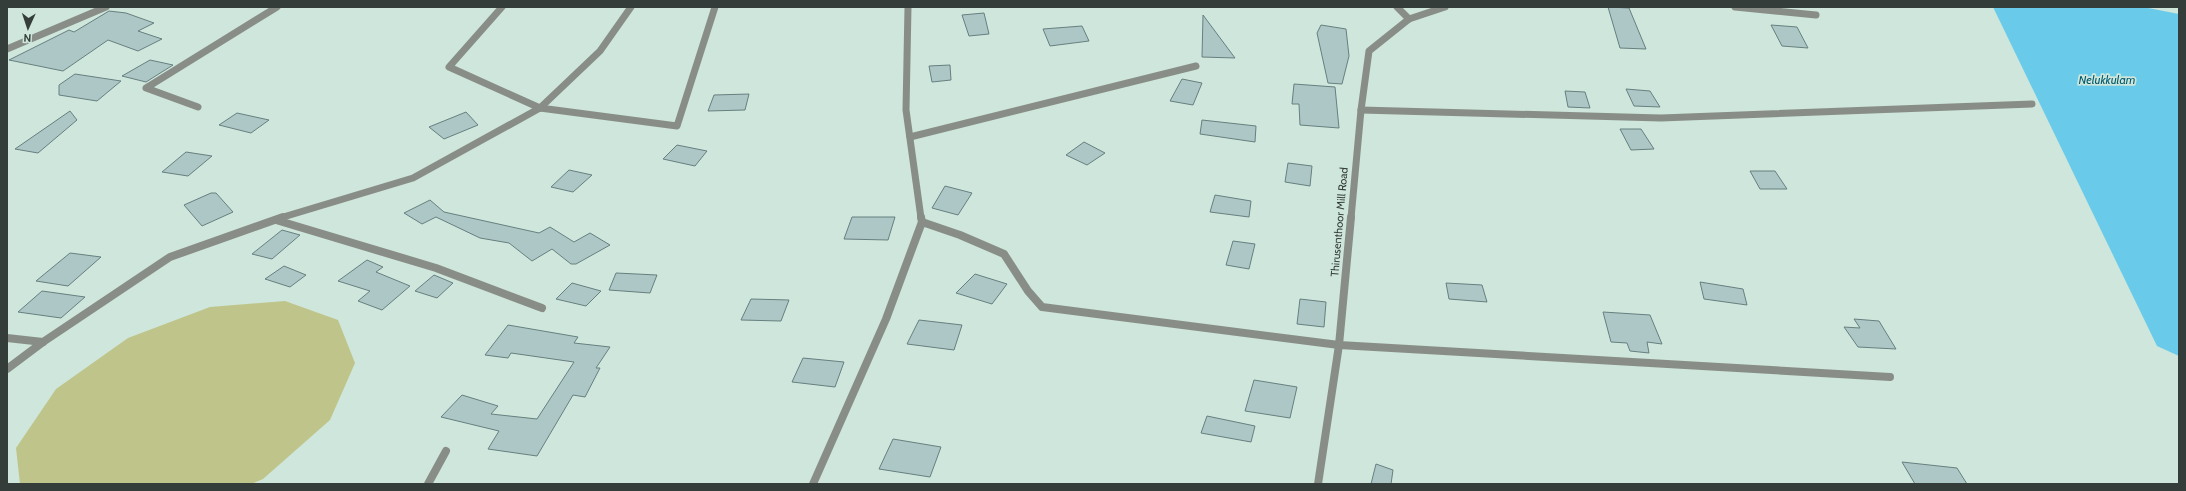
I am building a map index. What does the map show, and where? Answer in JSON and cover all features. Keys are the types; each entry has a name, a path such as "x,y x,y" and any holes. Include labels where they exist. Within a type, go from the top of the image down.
{"street":[{"path":"7,49 106,7"},
{"path":"198,107 146,88 277,7"},
{"path":"502,7 449,67 540,108 677,126 716,7"},
{"path":"7,369 43,342 170,257 275,220 413,178 540,108 600,51 631,7"},
{"path":"812,484 886,319 922,222 906,110 908,7"},
{"path":"1397,7 1409,19"},
{"name":"Thirusenthoor Mill Road","path":"1318,484 1339,345 1361,110 1369,51 1409,19 1445,7"},
{"path":"1735,7 1816,15"},
{"path":"910,138 1196,66"},
{"path":"1361,110 1661,118 2032,104"},
{"path":"275,220 436,268 542,308"},
{"path":"922,222 1004,254 1028,291 1042,307 1339,345 1890,377"},
{"path":"7,338 43,342"},
{"path":"428,484 446,451"}],"green space":[{"path":"285,301 338,320 355,363 330,420 263,479 251,484 20,484 16,448 56,389 128,338 210,307"}],"water":[{"name":"Nelukkulam","path":"1993,7 2143,7 2179,14 2179,356 2157,346"}],"building":[{"path":"1608,7 1629,8 1646,49 1620,48"},
{"path":"109,11 126,13 154,23 138,31 162,39 138,51 108,40 63,71 9,60 69,30 74,32"},
{"path":"984,13 989,34 969,36 962,15"},
{"path":"1203,15 1235,58 1202,57"},
{"path":"1321,25 1346,29 1349,56 1342,84 1328,83 1317,33"},
{"path":"1771,25 1797,27 1808,48 1782,46"},
{"path":"1082,26 1089,41 1050,46 1043,29"},
{"path":"150,60 173,65 146,82 122,76"},
{"path":"950,65 951,80 932,82 929,66"},
{"path":"75,74 121,81 97,101 59,95 59,85"},
{"path":"1182,79 1202,83 1193,105 1170,101"},
{"path":"1294,84 1335,87 1339,128 1300,125 1299,104 1292,104"},
{"path":"1626,89 1650,91 1660,107 1634,106"},
{"path":"1565,91 1585,92 1590,108 1568,107"},
{"path":"749,94 745,110 708,111 714,95"},
{"path":"70,111 77,120 38,153 15,149"},
{"path":"466,112 478,125 444,139 429,127"},
{"path":"237,113 269,120 251,133 219,125"},
{"path":"1202,120 1256,126 1255,142 1200,134"},
{"path":"1620,129 1641,129 1654,149 1631,150"},
{"path":"1084,142 1105,153 1087,165 1066,155"},
{"path":"677,145 707,151 695,166 663,159"},
{"path":"186,152 212,156 188,176 162,172"},
{"path":"1288,163 1312,166 1310,186 1285,182"},
{"path":"569,170 592,175 573,192 551,187"},
{"path":"1750,171 1775,171 1787,189 1760,189"},
{"path":"945,186 972,193 958,215 932,208"},
{"path":"211,193 216,193 233,212 202,226 184,205"},
{"path":"1215,195 1251,201 1249,217 1210,212"},
{"path":"430,200 444,212 539,233 550,227 574,242 590,233 610,245 576,264 571,264 552,249 532,261 509,243 480,238 436,217 422,224 404,213"},
{"path":"852,217 895,217 888,240 844,239"},
{"path":"282,230 300,235 272,259 252,254"},
{"path":"1233,241 1255,244 1249,269 1226,265"},
{"path":"70,253 101,257 68,286 36,281"},
{"path":"367,260 383,267 376,272 410,286 382,310 358,301 370,291 338,281"},
{"path":"284,266 306,275 290,287 265,279"},
{"path":"616,273 657,275 650,293 609,290"},
{"path":"975,274 1007,284 992,304 956,293"},
{"path":"434,275 453,283 437,298 415,291"},
{"path":"1700,282 1743,289 1747,305 1704,299"},
{"path":"572,283 601,291 586,306 556,299"},
{"path":"1446,283 1482,285 1487,302 1449,299"},
{"path":"42,291 85,297 61,318 18,312"},
{"path":"751,299 789,300 781,321 741,320"},
{"path":"1300,299 1326,302 1324,327 1297,324"},
{"path":"1603,312 1650,315 1662,344 1647,342 1649,353 1630,351 1627,343 1611,342"},
{"path":"1854,319 1879,321 1896,349 1858,347 1844,327 1860,328"},
{"path":"919,320 962,325 954,350 907,344"},
{"path":"508,325 578,337 574,343 610,347 596,368 600,368 585,397 573,395 537,456 488,449 499,431 441,417 462,395 498,406 491,414 537,419 574,362 511,353 508,358 485,355"},
{"path":"803,358 844,362 835,387 792,382"},
{"path":"1254,380 1297,387 1290,418 1245,411"},
{"path":"1207,416 1255,426 1251,442 1201,433"},
{"path":"893,439 941,447 930,477 879,469"},
{"path":"1902,462 1957,468 1967,484 1915,484"},
{"path":"1376,464 1393,470 1391,484 1371,484"}]}
